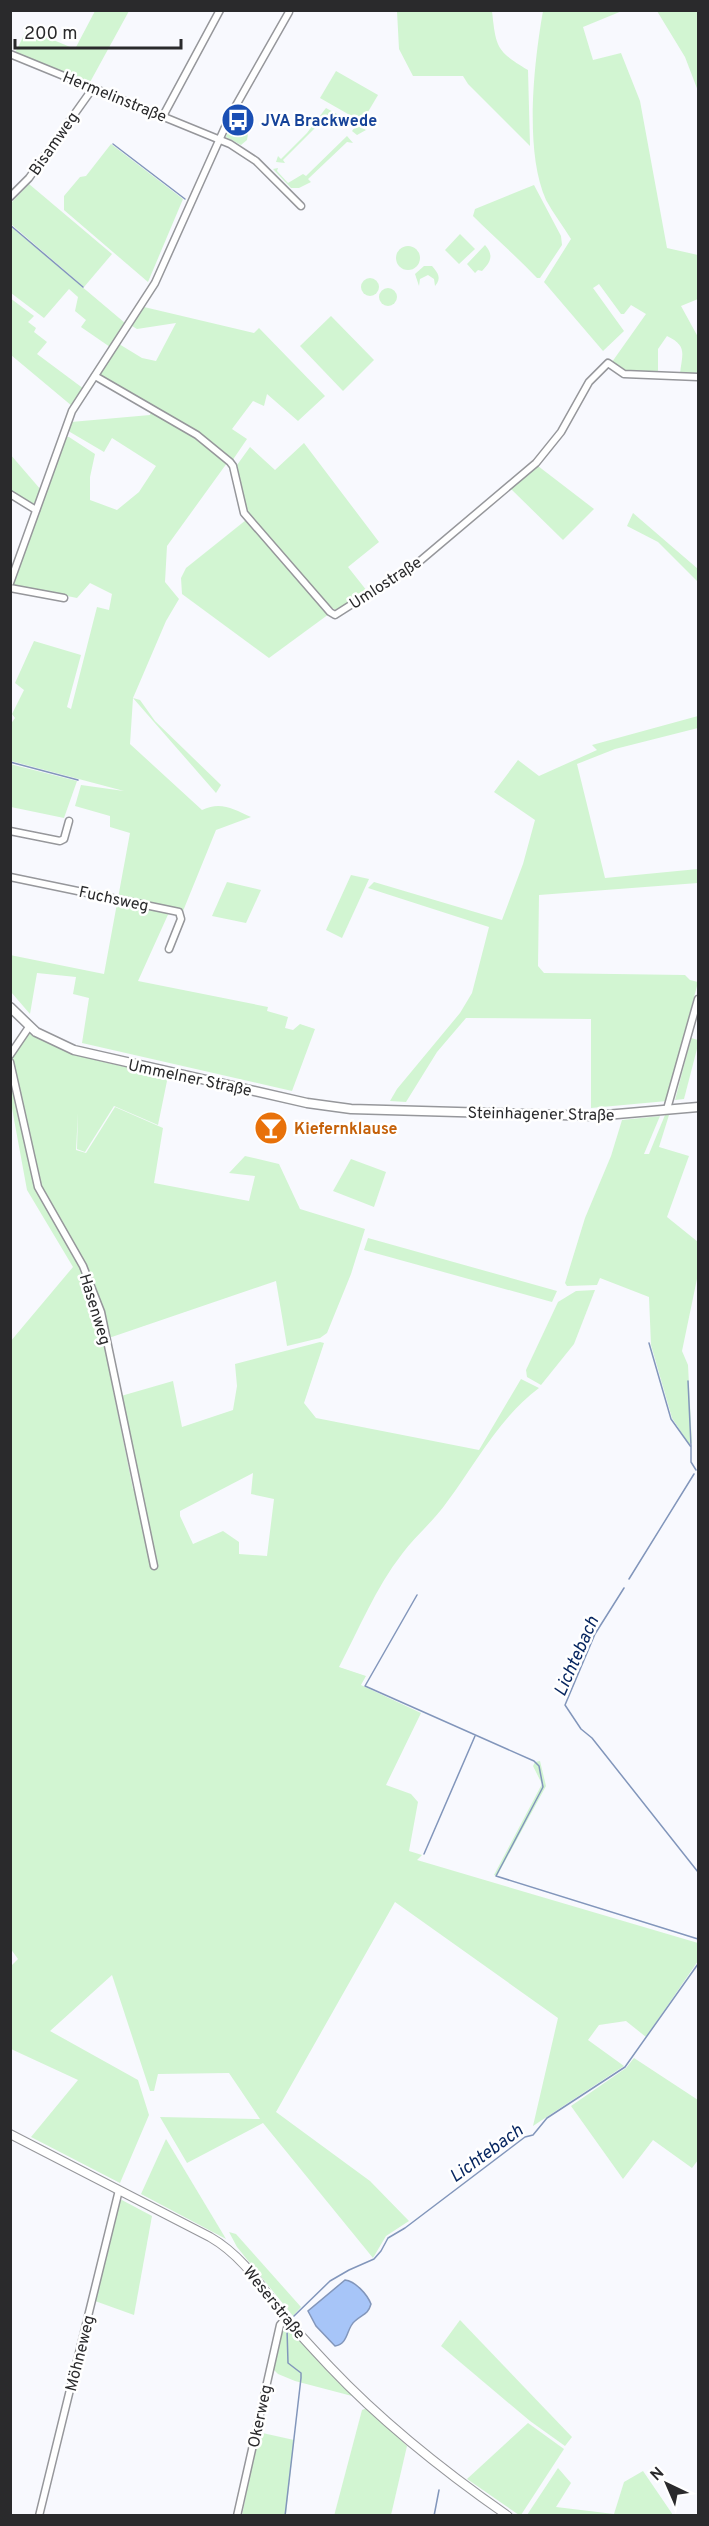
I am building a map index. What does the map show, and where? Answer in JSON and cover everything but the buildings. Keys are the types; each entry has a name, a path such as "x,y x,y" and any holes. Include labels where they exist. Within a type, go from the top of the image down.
{"main road":[{"name":"Ummelner Straße","path":"10,1007 29,1027 57,1043 101,1057 307,1103 351,1109 384,1109"},
{"name":"Steinhagener Straße","path":"384,1109 594,1116 699,1107"}],"street":[{"path":"163,116 220,10"},
{"path":"10,583 72,411 155,283 219,139 244,89 289,12"},
{"name":"Hermelinstraße","path":"10,54 219,139"},
{"name":"Bisamweg","path":"10,197 29,178 93,88"},
{"path":"219,139 251,157 301,207"},
{"name":"Umlostraße","path":"95,376 201,438 230,462 233,466 244,513 335,615 420,561 536,463 561,432 589,382 608,363 624,374 699,376"},
{"path":"10,494 36,510"},
{"path":"10,588 64,598"},
{"path":"10,831 60,841 64,839 69,821"},
{"name":"Fuchsweg","path":"10,877 178,912 180,919 169,949"},
{"path":"667,1109 699,999"},
{"path":"10,1055 29,1027"},
{"name":"Hasenweg","path":"10,1062 38,1187 83,1266 101,1312 154,1566"},
{"name":"Weserstraße","path":"10,2134 231,2250 243,2261 286,2318 357,2394 448,2471 508,2516"},
{"name":"Möhneweg","path":"39,2516 119,2190"},
{"name":"Okerweg","path":"237,2516 275,2344 280,2325 286,2318"}],"green space":[{"path":"95,11 129,11 89,84 15,53 27,29 75,49"},
{"path":"397,11 492,11 495,33 500,47 509,58 528,70 530,146 468,84 463,76 413,76 399,49"},
{"path":"543,11 622,11 583,27 593,60 621,53 640,101 667,248 698,255 698,299 681,306 698,337 698,374 680,374 681,347 667,336 658,349 658,373 629,372 612,362 646,314 631,305 624,314 621,314 599,284 593,288 624,331 603,351 544,282 571,239 546,200 539,180 535,157 534,80"},
{"path":"657,11 698,11 698,91 685,57"},
{"path":"336,71 378,95 362,122 320,98"},
{"path":"326,108 366,130 357,135 352,131 355,127 334,116 330,120 326,117 283,160 285,163 276,162 278,156 281,159 307,133"},
{"path":"234,123 248,134 247,140 241,145 226,137 229,126"},
{"path":"347,136 353,143 347,142 308,179 311,182 299,188 291,188 273,169 278,168 277,171 288,183 303,174 306,176"},
{"path":"111,144 183,199 148,282 64,210 64,196 80,177 86,176"},
{"path":"29,184 112,254 84,287 11,224 11,203"},
{"path":"534,185 561,236 562,245 540,278 537,278 473,216 475,209"},
{"path":"10,226 125,323 110,347 81,327 86,320 75,311 78,297 69,289 44,318 11,293"},
{"path":"460,234 475,249 459,264 445,250"},
{"path":"485,245 490,252 488,265 482,271 478,270 475,273 467,264"},
{"path":"408,246 413,247 419,253 419,263 413,269 408,270 403,269 397,263 396,258 397,253 403,247"},
{"path":"424,266 432,266 437,273 439,278 435,286 434,279 428,275 420,279 419,286 415,274"},
{"path":"370,278 376,281 379,287 376,293 370,296 364,293 361,287 364,281"},
{"path":"388,288 394,291 397,297 394,303 388,306 382,303 379,297 382,291"},
{"path":"10,298 34,316 28,322 36,328 34,332 47,342 37,354 84,389 72,406 11,355"},
{"path":"144,307 254,333 259,328 325,396 298,421 267,394 264,406 253,401 232,429 247,439 232,461 200,435 99,375 119,344 142,358 156,361 176,323 137,329 132,326"},
{"path":"331,316 374,360 343,391 300,346"},
{"path":"151,411 198,439 227,463 167,546 165,582 179,599 166,621 133,698 130,744 202,810 221,806 251,817 216,830 183,911 171,908 138,981 268,1007 267,1011 288,1017 285,1028 293,1030 300,1024 315,1029 292,1091 82,1043 89,998 73,994 76,977 37,973 30,1014 11,992 10,955 104,974 130,833 110,827 110,816 75,806 81,785 124,791 11,761 10,725 15,718 12,714 24,690 15,683 34,641 81,655 67,707 71,709 97,607 109,610 112,594 90,583 77,598 13,585 65,437 69,437 95,454 90,477 90,500 117,510 139,492 156,466 112,438 104,452 70,432 68,428 71,422 150,415"},
{"path":"304,443 379,542 348,567 367,591 336,610 328,606 250,515 242,497 237,465 250,447 275,470"},
{"path":"10,454 41,490 35,505 26,503 11,492"},
{"path":"535,466 594,509 563,540 510,488"},
{"path":"633,513 698,569 698,582 658,542 627,526"},
{"path":"246,520 329,614 269,658 182,594 181,578 186,568"},
{"path":"133,698 140,700 155,721 221,785 216,793"},
{"path":"698,716 698,728 615,749 577,764 605,878 698,869 698,883 539,895 538,966 544,973 685,975 690,980 698,982 667,1101 591,1108 591,1019 466,1018 437,1052 406,1102 390,1101 397,1089 460,1013 472,993 489,927 368,888 374,882 502,920 523,864 535,820 494,792 518,760 539,776 597,750 592,745"},
{"path":"10,764 77,781 64,818 11,807"},
{"path":"351,875 369,879 342,938 326,930"},
{"path":"227,882 261,890 246,923 212,916"},
{"path":"28,1031 44,1041 78,1055 168,1076 158,1125 114,1106 85,1152 77,1149 78,1113 76,1150 86,1153 115,1107 163,1128 154,1183 249,1201 255,1176 229,1173 245,1156 279,1164 300,1209 365,1229 351,1274 327,1333 320,1338 287,1346 276,1281 103,1340 133,1489 138,1487 121,1396 173,1381 182,1427 233,1410 237,1386 235,1364 320,1342 324,1343 304,1403 316,1418 479,1450 521,1379 539,1388 500,1427 442,1509 407,1547 376,1594 339,1667 366,1676 361,1685 421,1713 386,1785 411,1794 418,1802 409,1851 422,1855 417,1860 698,1943 698,1961 646,2037 626,2021 599,2025 588,2040 624,2066 533,2126 558,2018 395,1902 276,2112 370,2181 409,2221 386,2236 373,2258 263,2123 187,2163 160,2117 260,2119 229,2073 158,2074 154,2091 150,2091 112,1975 50,2031 138,2080 149,2115 120,2183 31,2137 78,2080 11,2049 11,1966 18,1959 10,1948 10,1342 73,1267 27,1190 11,1103 10,1061","holes":["253,1473 251,1494 274,1499 267,1556 239,1554 239,1542 223,1531 193,1544 180,1516 180,1511"]},
{"path":"691,1038 698,1040 698,1045 684,1099 675,1100"},
{"path":"665,1115 669,1115 659,1147 689,1156 667,1217 698,1242 698,1274 682,1351 688,1365 692,1443 689,1444 672,1418 651,1345 649,1297 600,1278 597,1285 567,1286 565,1283 585,1218 611,1156 622,1120 660,1116 644,1154 649,1154"},
{"path":"351,1159 386,1172 374,1207 333,1191"},
{"path":"368,1238 557,1291 552,1302 364,1250"},
{"path":"595,1290 574,1344 541,1385 527,1377 526,1370 558,1302 576,1291"},
{"path":"540,1761 546,1786 497,1876 494,1875 542,1784 533,1766 535,1762"},
{"path":"634,2058 698,2100 698,2160 692,2168 653,2140 623,2179 571,2106 626,2068"},
{"path":"166,2139 226,2239 141,2194"},
{"path":"120,2199 152,2216 134,2315 95,2301"},
{"path":"229,2232 236,2234 301,2307 293,2316 237,2247"},
{"path":"460,2320 572,2437 565,2446 530,2421 441,2346"},
{"path":"284,2324 352,2396 295,2381 278,2374 273,2369"},
{"path":"367,2408 407,2446 391,2515 334,2516 362,2410"},
{"path":"528,2423 564,2449 519,2515 467,2479"},
{"path":"258,2432 294,2440 286,2515 242,2516"},
{"path":"558,2468 571,2483 556,2507 614,2514 624,2482 643,2471 673,2515 527,2515"}],"water":[{"path":"345,2280 360,2289 371,2304 370,2308 352,2324 343,2342 335,2346 316,2326 308,2311"}],"waterway":[{"path":"113,144 185,199"},
{"path":"10,225 83,287"},
{"path":"10,762 78,780"},
{"path":"649,1343 671,1419 691,1447 691,1462 696,1470"},
{"path":"688,1381 691,1446"},
{"name":"Lichtebach","path":"629,1579 694,1474"},
{"name":"Lichtebach","path":"624,1588 595,1634 565,1705 581,1729 592,1738 698,1872"},
{"path":"417,1595 365,1686 534,1761 539,1766 543,1787 496,1876 698,1939"},
{"path":"424,1854 475,1736"},
{"name":"Lichtebach","path":"294,2316 330,2281 374,2259 388,2238 405,2228 525,2137 533,2135 547,2118 625,2067 698,1964"},
{"name":"Lichtebach","path":"285,2516 301,2378 301,2373 288,2363 287,2329"},
{"path":"434,2516 439,2490"}],"place":[{"name":"JVA Brackwede","path":"238,120"},
{"name":"Kiefernklause","path":"271,1128"}]}
